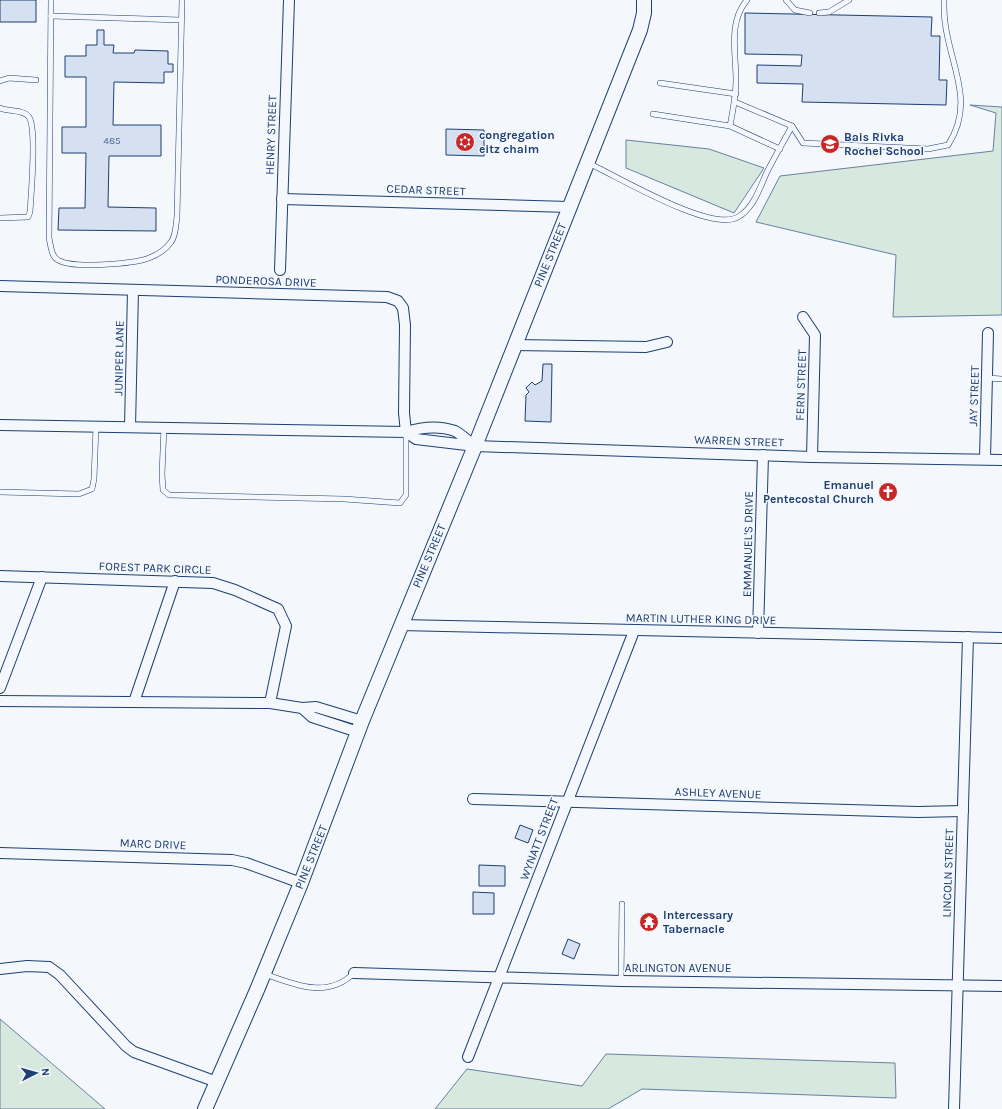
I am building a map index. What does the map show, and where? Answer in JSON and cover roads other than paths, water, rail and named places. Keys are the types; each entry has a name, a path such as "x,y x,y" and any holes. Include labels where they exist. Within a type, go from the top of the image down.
{"street":[{"name":"HENRY STREET","path":"280,270 288,0"},
{"name":"PINE STREET","path":"205,1109 264,973 301,882 400,625 474,446 640,30 644,13 644,0"},
{"name":"CEDAR STREET","path":"282,199 569,207"},
{"name":"PONDEROSA DRIVE","path":"0,286 387,297 398,300 403,308 405,325 404,413 406,432"},
{"name":"JUNIPER LANE","path":"130,427 133,290"},
{"name":"FERN STREET","path":"803,318 815,335 812,457"},
{"name":"JAY STREET","path":"985,459 988,333"},
{"path":"514,346 646,347 667,342"},
{"path":"0,425 406,432 416,439 474,446"},
{"name":"WARREN STREET","path":"474,446 812,457 1002,460"},
{"name":"EMMANUEL'S DRIVE","path":"758,633 763,455"},
{"name":"FOREST PARK CIRCLE","path":"0,576 213,583 235,590 278,609 286,626 270,703"},
{"path":"0,688 42,577"},
{"path":"134,702 175,581"},
{"name":"MARTIN LUTHER KING DRIVE","path":"400,625 1002,638"},
{"name":"WYNATT STREET","path":"468,1057 634,631"},
{"name":"LINCOLN STREET","path":"954,1109 968,637"},
{"path":"0,701 270,703 302,708 316,707 360,727"},
{"name":"ASHLEY AVENUE","path":"473,799 918,812 962,811"},
{"name":"MARC DRIVE","path":"0,853 232,860 246,862 301,882"},
{"path":"0,969 27,966 49,967 60,975 126,1046 134,1052 217,1082"},
{"name":"ARLINGTON AVENUE","path":"354,973 621,981 958,984 1002,986"}],"lane":[{"path":"51,0 50,238 52,252 57,260 69,264 115,264 134,262 150,258 162,251 174,239 177,216 182,0"},
{"path":"730,126 736,94 734,42 739,9 747,0"},
{"path":"786,0 795,10 810,13"},
{"path":"818,13 829,12 849,0"},
{"path":"735,102 792,126 803,143 928,149 948,144 956,131 961,107 958,74 944,22 944,0"},
{"path":"51,16 181,20"},
{"path":"0,80 9,78 36,80"},
{"path":"660,83 736,94"},
{"path":"0,108 22,112 28,117 31,123 33,148 30,212 28,217 0,218"},
{"path":"653,114 730,126 780,149"},
{"path":"587,163 639,189 706,218 724,220 738,218 755,199 792,126"},
{"path":"987,378 1002,379"},
{"path":"0,492 78,494 92,489 94,479 96,426"},
{"path":"164,427 163,490 169,495 344,499 400,503 406,495 406,432"},
{"path":"621,981 622,904"},
{"path":"264,973 287,982 313,989 341,983 354,973"}],"place":[{"name":"congregation eitz chaim","path":"465,142"},
{"name":"Bais Rivka Rochel School","path":"830,144"},
{"name":"Emanuel Pentecostal Church","path":"888,492"},
{"name":"Intercessary Tabernacle","path":"649,922"}]}
